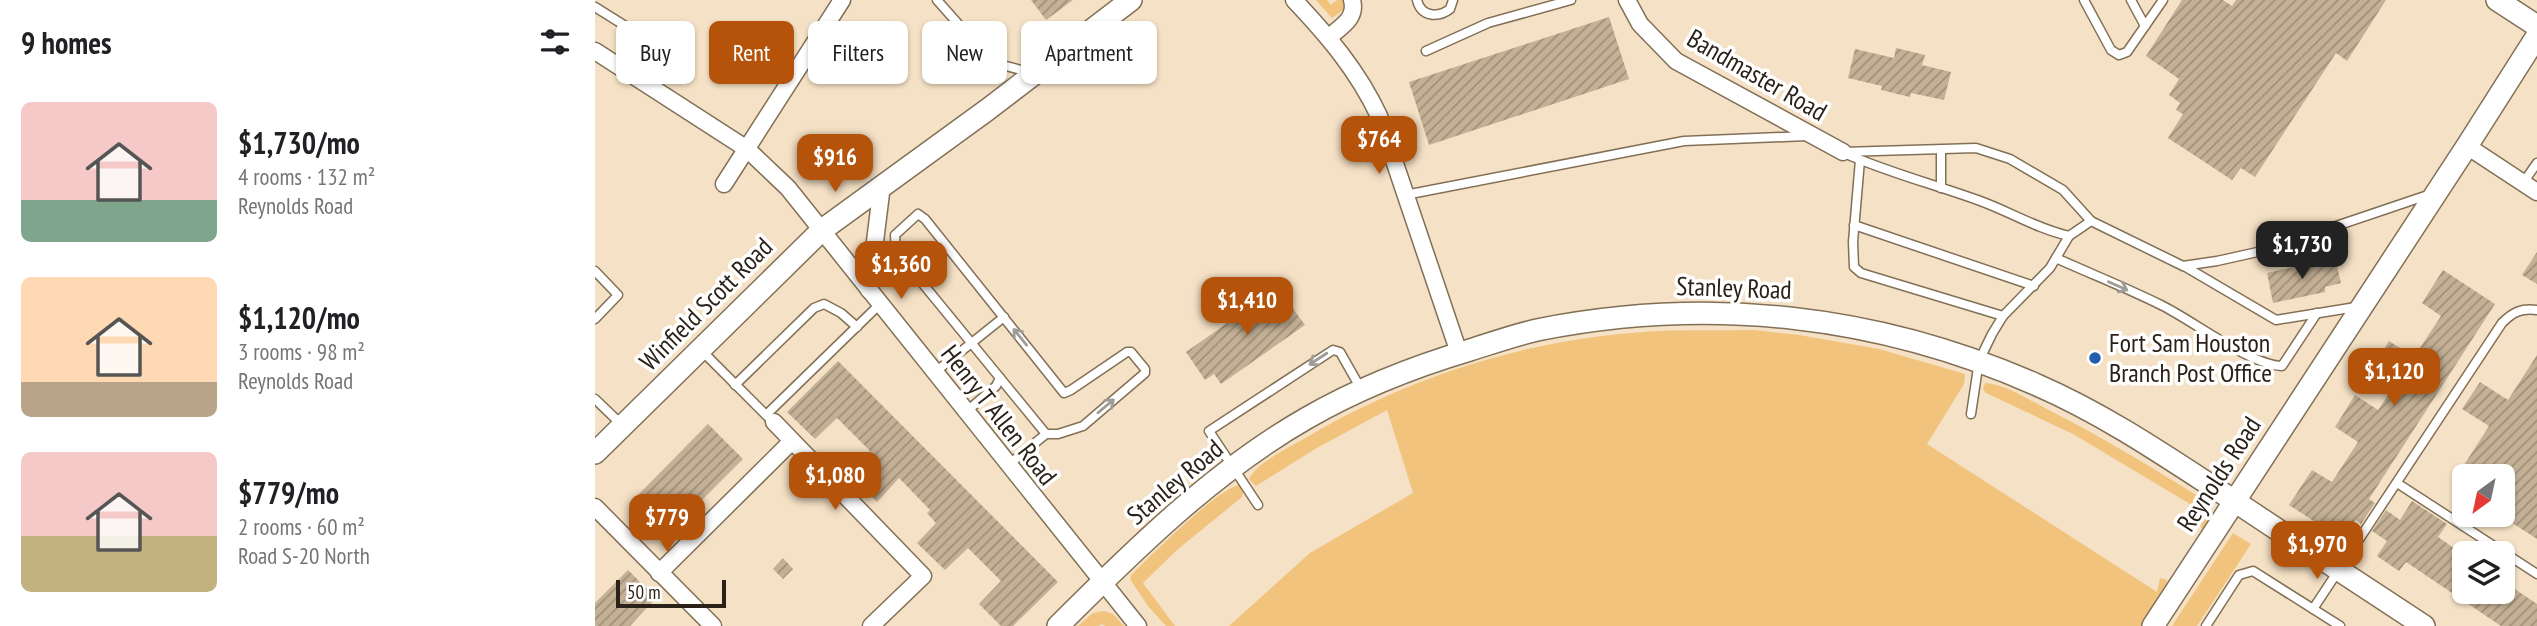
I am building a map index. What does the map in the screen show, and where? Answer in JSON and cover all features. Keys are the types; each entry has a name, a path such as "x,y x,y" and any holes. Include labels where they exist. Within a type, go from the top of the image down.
{"street":[{"path":"724,184 842,0"},
{"name":"Winfield Scott Road","path":"1104,21 1131,0"},
{"path":"1294,0 1329,37 1367,90 1379,116 1459,354"},
{"path":"1329,37 1352,17 1352,0"},
{"name":"Bandmaster Road","path":"1627,0 1640,24 1677,61 1843,152"},
{"path":"2497,0 2537,26"},
{"name":"Reynolds Road","path":"2153,626 2537,36"},
{"name":"Henry T Allen Road","path":"595,51 616,65"},
{"name":"Henry T Allen Road","path":"646,84 747,149 788,188 1138,626"},
{"name":"Winfield Scott Road","path":"595,453 822,230 1021,84"},
{"path":"2467,146 2530,187"},
{"path":"869,290 882,185"},
{"name":"Stanley Road","path":"1058,626 1101,582 1181,510 1305,419 1361,389 1425,363 1535,330 1640,315 1725,313 1805,318 1913,339 1979,361 2058,395 2132,433 2424,626"},
{"path":"770,419 923,576 871,626"},
{"path":"659,573 792,441"},
{"path":"595,507 713,626"}],"lane":[{"path":"1417,0 1418,6 1427,14 1436,16 1450,9 1453,0"},
{"path":"1426,51 1488,23 1570,0"},
{"path":"2084,0 2111,50 2119,55 2127,52 2163,0"},
{"path":"2131,0 2145,26"},
{"path":"942,2 983,53 995,63 1021,70"},
{"path":"595,7 617,21"},
{"path":"1405,195 1684,141 1811,135"},
{"path":"1843,152 1976,148 2010,159 2063,190 2091,221 2183,266 2276,320 2362,306"},
{"path":"1941,150 1941,188"},
{"path":"1843,152 1984,202 2051,232 2069,236"},
{"path":"1860,160 1854,225 1854,267 1861,273 2003,316"},
{"path":"2530,187 2537,163"},
{"path":"2183,266 2262,251 2437,192"},
{"path":"1008,465 1046,434 1059,434 1083,426 1145,373 1145,369 1131,352 1127,352 1064,393 925,219 918,214 895,235 896,251 1046,434"},
{"path":"1971,414 1979,361 2003,316 2050,268 2069,236 2091,221"},
{"path":"1854,225 2033,286"},
{"path":"2056,258 2162,305 2271,365 2282,366 2318,313"},
{"path":"595,271 618,295 595,318"},
{"path":"735,385 814,308 824,304 832,307 857,327"},
{"path":"700,349 770,419 880,304"},
{"path":"2313,609 2502,323 2512,313 2524,309 2537,310"},
{"path":"935,373 1003,317"},
{"path":"1258,505 1209,431 1333,349 1340,352 1361,389"},
{"path":"966,412 996,386 1000,378"},
{"path":"595,399 623,426"},
{"path":"2396,483 2537,573"},
{"path":"2206,626 2239,575 2245,571 2253,571 2340,626"}],"shaded area":[{"path":"1316,0 1327,0 1331,5 1337,0 1344,0 1346,8 1332,18"},
{"path":"1754,330 1879,349 1965,374 1964,384 1927,444 2157,592 2160,578 2167,580 2167,589 2143,626 1229,626 1310,553 1413,493 1387,410 1315,449 1256,486 1249,479 1259,467 1285,450 1384,397 1464,366 1505,355 1547,345 1631,333"},
{"path":"1985,383 2023,396 2106,441 2204,500 2211,516 2209,523 2203,530 2200,526 2203,516 2200,510 2073,434 1986,393 1983,389"},
{"path":"1239,485 1244,490 1242,497 1178,549 1143,583 1175,626 1166,626 1148,606 1130,579 1132,574 1200,510"},
{"path":"2233,533 2251,544 2197,626 2172,626"},
{"path":"1104,611 1113,614 1124,626 1078,626 1093,613"}],"building":[{"path":"1031,0 1073,0 1046,20"},
{"path":"2182,0 2223,0 2232,6 2236,0 2386,0 2347,61 2336,53 2255,177 2241,168 2232,180 2168,138 2183,114 2176,110 2180,103 2169,95 2179,79 2146,56"},
{"path":"1609,17 1629,79 1429,145 1409,82"},
{"path":"1896,48 1925,55 1922,65 1951,72 1944,100 1911,93 1910,97 1881,90 1882,86 1848,78 1855,49 1894,58"},
{"path":"2537,252 2537,284 2522,275"},
{"path":"2319,261 2321,266 2336,262 2341,283 2325,287 2325,292 2273,303 2267,273"},
{"path":"2443,270 2495,304 2369,499 2375,503 2361,524 2356,520 2343,540 2289,505 2312,470 2332,482 2358,442 2335,427 2355,395 2378,410 2392,389 2368,374 2389,341 2414,357 2441,316 2422,303"},
{"path":"1284,283 1291,295 1286,299 1305,325 1221,384 1214,374 1205,380 1186,352"},
{"path":"2537,355 2537,539 2515,525 2515,464 2465,464 2489,426 2462,409 2480,382 2508,400"},
{"path":"838,361 1058,582 1013,626 1001,626 979,604 1001,581 968,548 945,570 917,543 936,523 927,513 930,510 899,478 877,502 847,473 870,451 837,418 815,439 787,412"},
{"path":"708,424 743,459 672,530 638,495"},
{"path":"2412,501 2447,524 2438,537 2452,547 2452,593 2406,562 2399,571 2377,556 2387,541 2372,531 2386,510 2400,520"},
{"path":"783,558 793,569 783,579 773,569"},
{"path":"628,570 656,598 630,626 595,626 595,603"},
{"path":"2515,589 2537,604 2537,626 2501,626 2468,604 2515,604"}],"place":[{"name":"Fort Sam Houston Branch Post Office","path":"2095,358"}]}
